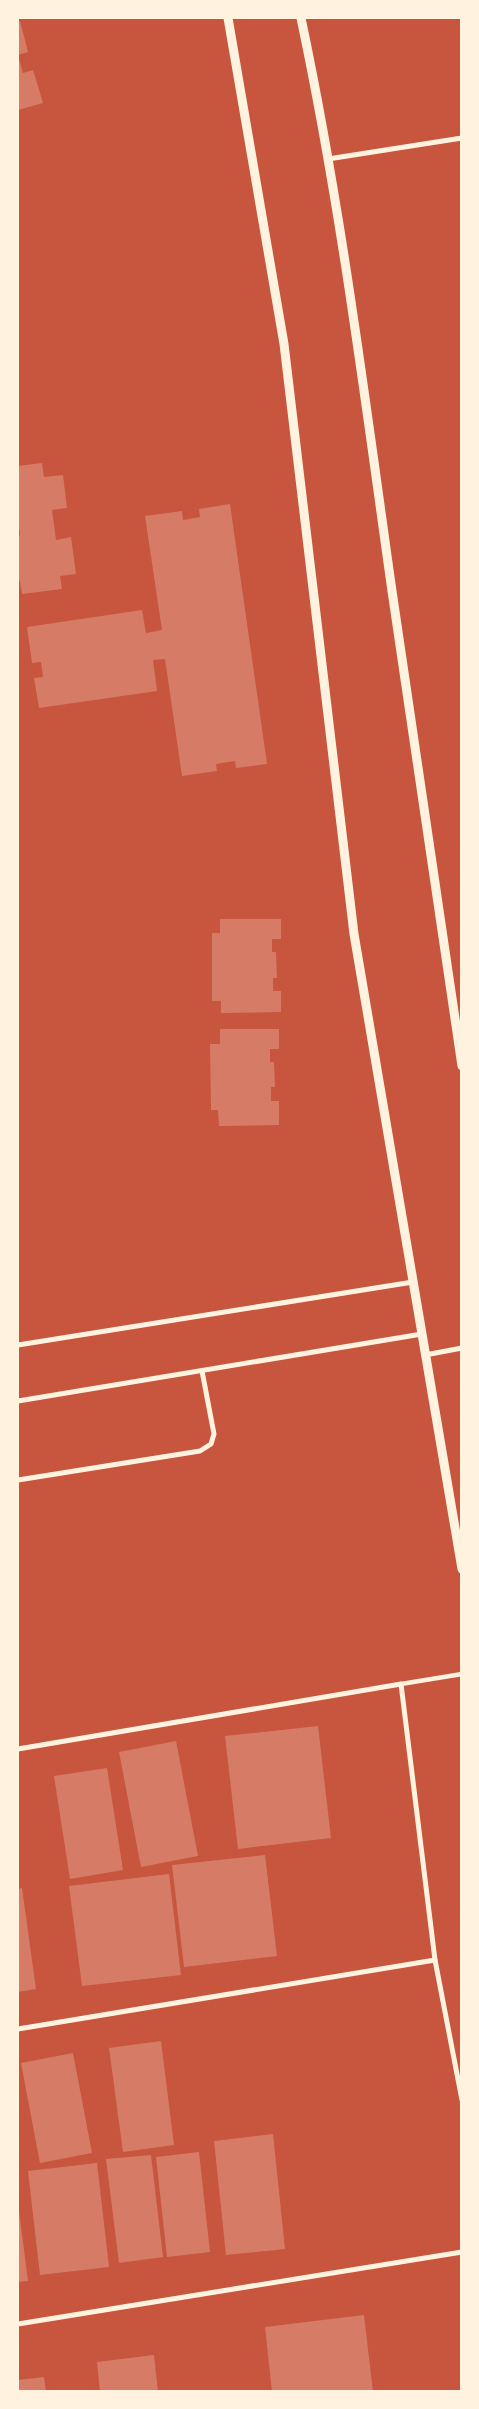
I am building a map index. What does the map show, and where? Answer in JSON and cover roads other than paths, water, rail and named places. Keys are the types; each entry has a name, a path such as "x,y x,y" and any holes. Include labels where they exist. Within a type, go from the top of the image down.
{"street":[{"path":"228,18 284,344 354,934 462,1569"},
{"path":"302,18 328,159 362,378 403,674 462,1066"},
{"path":"328,159 462,138"},
{"path":"18,1345 413,1282"},
{"path":"18,1401 422,1334"},
{"path":"425,1355 462,1348"},
{"path":"18,1480 200,1451 211,1444 214,1434 202,1371"},
{"path":"18,1749 462,1674"},
{"path":"401,1684 435,1960 462,2100"},
{"path":"18,2029 435,1960"},
{"path":"18,2324 462,2252"}]}
